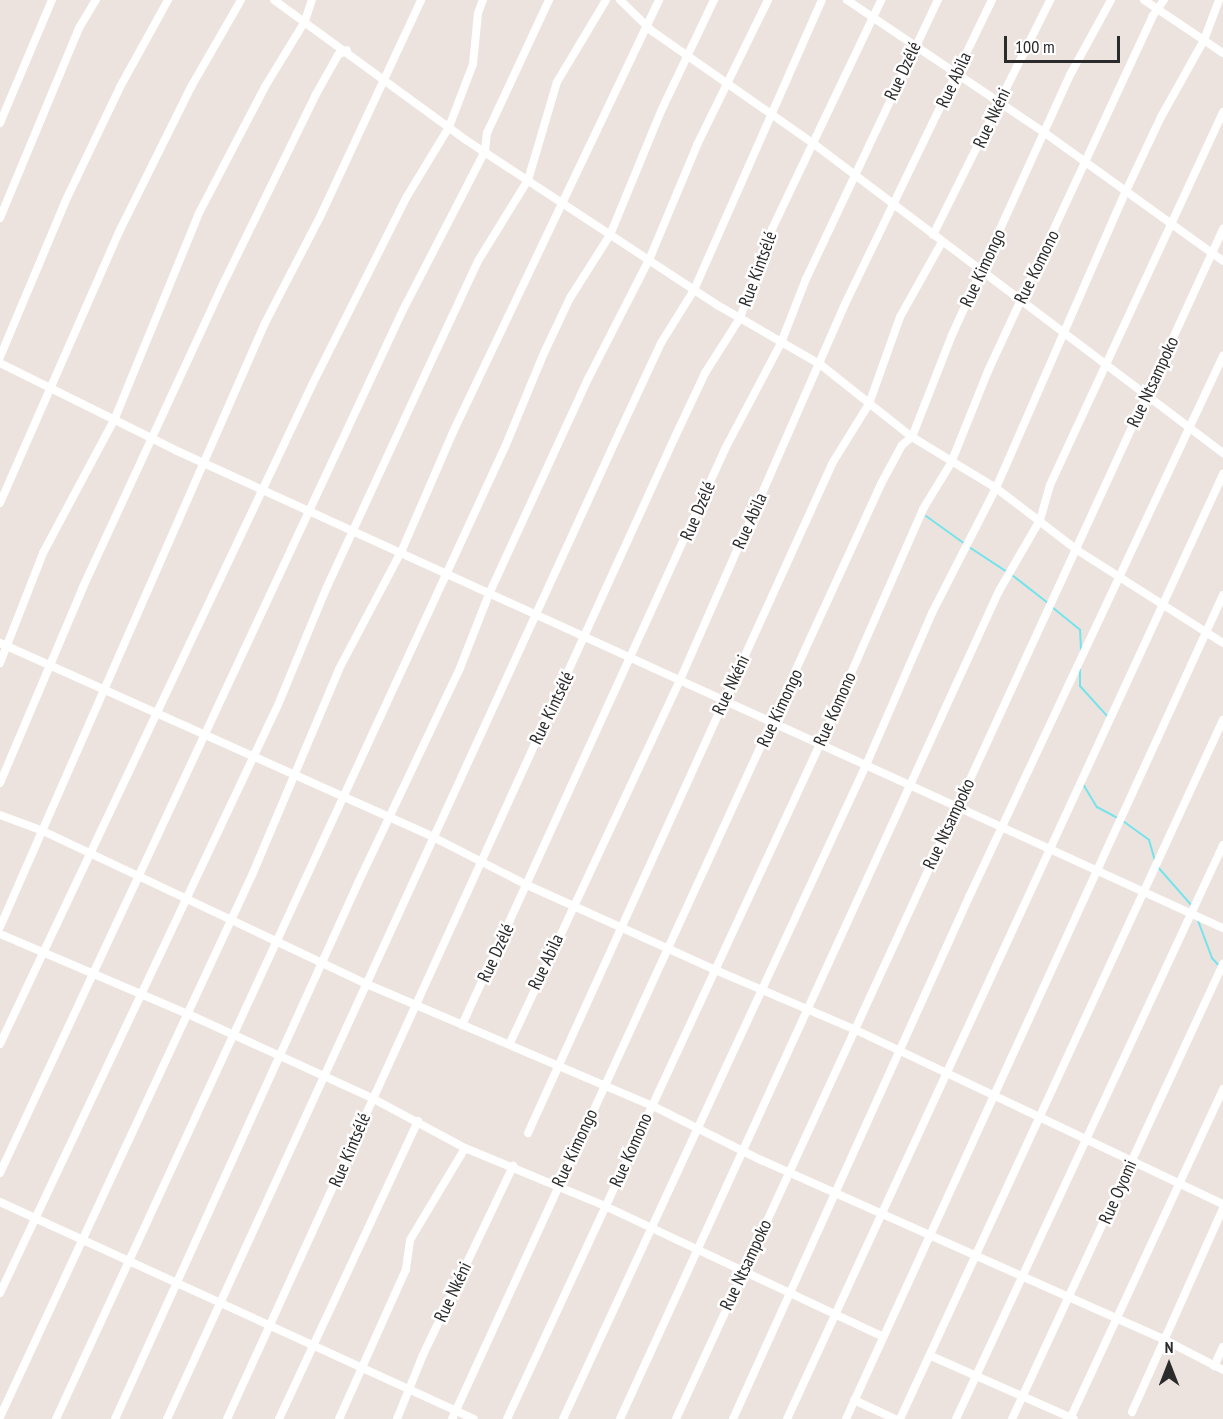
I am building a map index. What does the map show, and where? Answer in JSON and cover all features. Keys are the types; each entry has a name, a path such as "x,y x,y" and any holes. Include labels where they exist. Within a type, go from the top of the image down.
{"street":[{"path":"0,123 52,0"},
{"path":"0,218 79,28 96,0"},
{"path":"0,357 65,202 120,87 168,0"},
{"path":"0,503 39,422 50,388 190,87 241,0"},
{"path":"274,0 347,50 484,151 694,290 821,365 912,437 996,488 1077,550 1223,643"},
{"path":"0,663 4,645 43,553 116,418 200,213 266,85 305,21 312,0"},
{"path":"0,927 265,323 386,79 421,0"},
{"path":"0,1044 263,489 406,198 449,127 473,64 478,13 483,0"},
{"path":"0,1173 207,736 403,310 484,151 487,133 549,0"},
{"path":"0,1293 187,900 251,756 278,705 354,529 478,261 528,180 557,82 606,0"},
{"path":"620,0 646,25 770,112 942,242 983,269 1062,334 1223,453"},
{"path":"0,1416 231,920 295,776 339,669 402,550 522,284 564,204 659,0"},
{"path":"56,1419 131,1262 340,797 570,298 610,235 686,54 714,0"},
{"path":"115,1419 322,961 460,668 489,594 589,377 649,260 728,82 768,0"},
{"path":"167,1419 369,985 536,613 661,343 694,290 770,112 822,0"},
{"path":"847,0 1087,162 1223,261"},
{"name":"Rue Kintsélé","path":"227,1419 705,373 740,318 772,229 882,0"},
{"name":"Rue Dzélé","path":"462,1025 726,447 781,342 915,44 938,0"},
{"name":"Rue Abila","path":"510,1043 680,680 821,365 845,304 992,0"},
{"name":"Rue Nkéni","path":"933,235 1050,0"},
{"name":"Rue Kimongo","path":"452,1419 666,947 772,724 881,484 902,445 912,437 952,335 1045,133 1111,0"},
{"path":"1144,0 1223,53"},
{"name":"Rue Komono","path":"507,1419 713,969 820,744 923,509 951,462 1021,301 1152,17 1164,0"},
{"path":"563,1419 698,1129 760,988 866,765 932,613 996,488 1126,191 1161,117 1204,40 1219,0"},
{"path":"0,783 50,665 153,438 315,96 338,55 347,50"},
{"path":"621,1419 999,591 1040,520 1050,485 1223,112"},
{"name":"Rue Ntsampoko","path":"676,1419 1223,229"},
{"name":"Rue Nkéni","path":"528,1133 833,462 869,404 900,317 942,242"},
{"path":"733,1419 1118,576 1223,356"},
{"path":"0,363 205,463 402,550 489,594 536,613 772,724 912,785 1096,873 1143,891 1223,928"},
{"path":"787,1419 1052,852 1223,474"},
{"path":"846,1419 1223,595"},
{"path":"4,645 435,838 527,885 902,1051 1223,1204"},
{"path":"900,1419 1223,720"},
{"path":"0,815 43,831 187,900 276,939 369,985 510,1043 651,1105 742,1151 1165,1340 1223,1371"},
{"path":"956,1419 1223,845"},
{"path":"0,934 188,1014 372,1098 465,1148 605,1206 883,1337"},
{"name":"Rue Oyomi","path":"1012,1419 1223,964"},
{"path":"931,1356 1072,1418 1223,1089"},
{"path":"279,1419 315,1346 370,1218 418,1121"},
{"path":"339,1419 406,1269 410,1240 465,1148"},
{"name":"Rue Nkéni","path":"397,1419 412,1390 422,1357 513,1166"},
{"path":"0,1202 82,1238 269,1328 363,1367 474,1419"},
{"path":"1132,1412 1223,1209"},
{"path":"1214,1366 1223,1347"},
{"path":"854,1400 894,1419"}],"waterway":[{"path":"926,516 965,544"},
{"path":"969,547 1007,572"},
{"path":"1012,575 1048,603"},
{"path":"1052,607 1080,630 1081,651"},
{"path":"1080,668 1080,686 1108,717"},
{"path":"1083,784 1097,807 1118,818"},
{"path":"1123,821 1149,840 1155,861"},
{"path":"1157,866 1193,907"},
{"path":"1197,918 1212,958 1220,967"}]}
